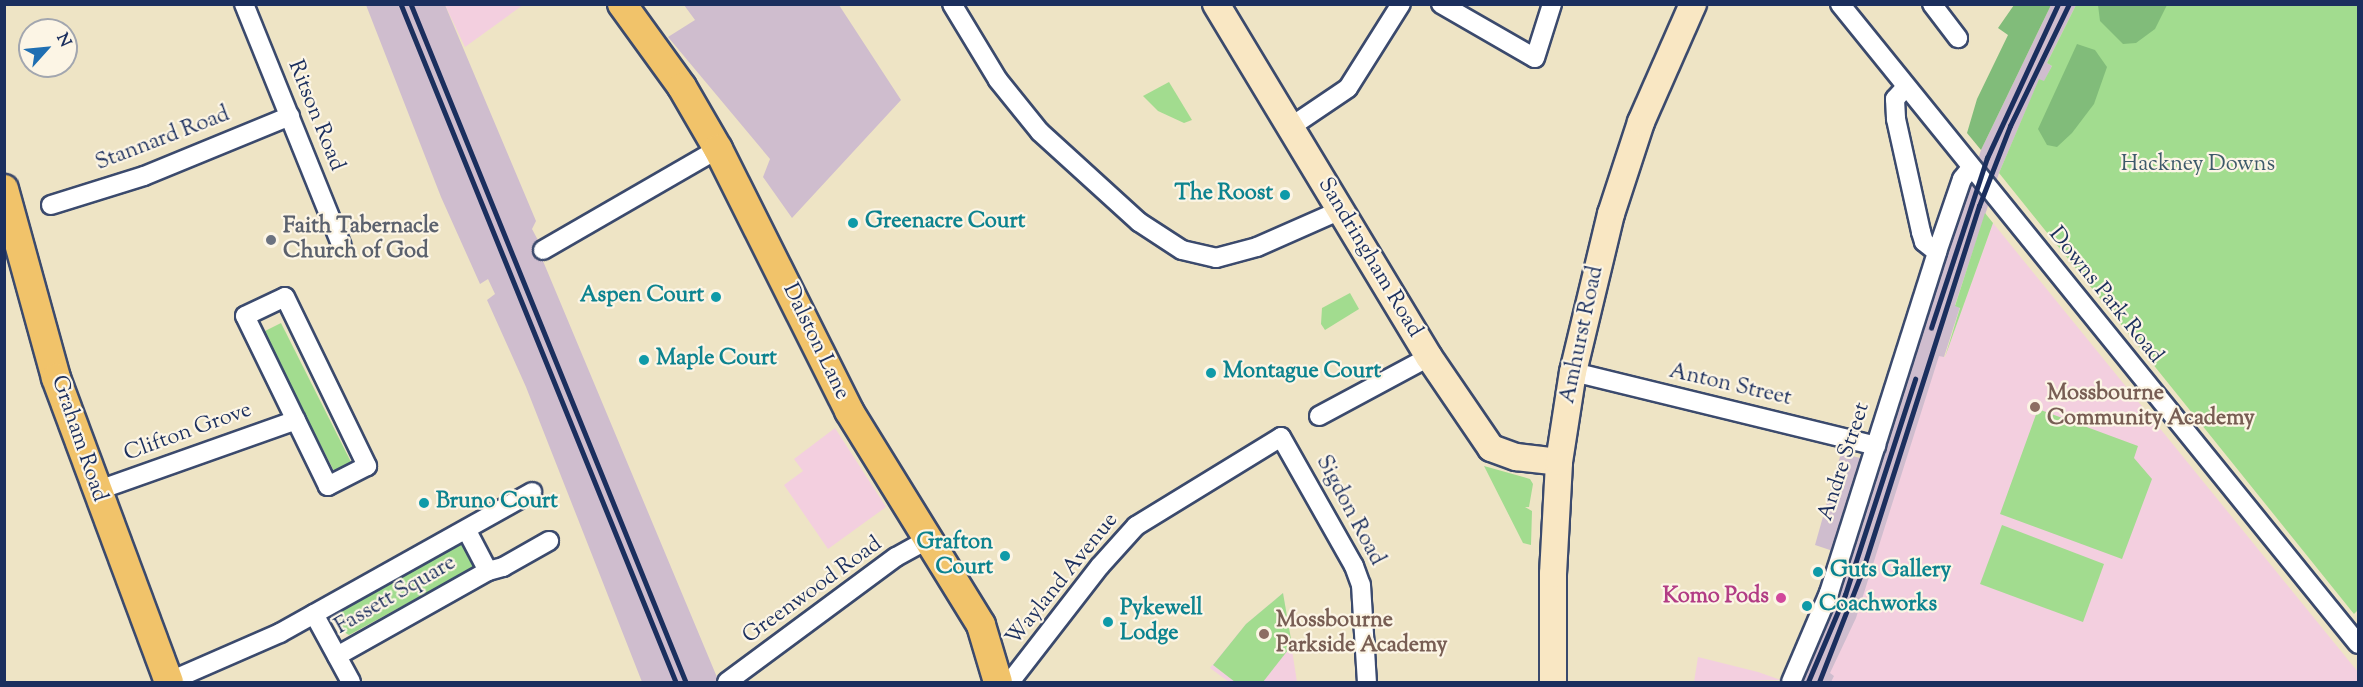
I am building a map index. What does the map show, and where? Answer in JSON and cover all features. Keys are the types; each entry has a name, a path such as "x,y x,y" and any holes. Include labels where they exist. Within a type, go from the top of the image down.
{"main road":[{"name":"Dalston Lane","path":"622,4 682,87 718,149 849,411 981,626 1000,682"},
{"name":"Graham Road","path":"4,189 32,299 96,491 169,682"}],"street":[{"name":"Ritson Road","path":"244,4 342,246"},
{"path":"952,4 998,80 1040,132 1139,222 1182,250 1216,258 1257,247 1341,210"},
{"name":"Sandringham Road","path":"1216,4 1429,357 1491,448 1516,457 1559,462"},
{"path":"1289,128 1348,88 1401,4"},
{"path":"1441,4 1535,57 1552,4"},
{"name":"Amhurst Road","path":"1553,682 1553,574 1559,462 1573,372 1611,214 1641,122 1693,4"},
{"name":"Downs Park Road","path":"1840,4 1970,169 2358,644"},
{"path":"1932,4 1958,38"},
{"path":"1905,88 1895,99 1896,119 1924,242 1937,252"},
{"name":"Stannard Road","path":"51,205 144,176 290,116"},
{"path":"543,250 718,149"},
{"name":"Andre Street","path":"1791,682 1808,650 1829,592 1937,252 1962,179 1970,169"},
{"path":"285,297 367,466 328,486 296,420 245,316 285,297"},
{"path":"1319,416 1429,357"},
{"name":"Anton Street","path":"1573,372 1876,446"},
{"name":"Clifton Grove","path":"96,491 296,420"},
{"name":"Wayland Avenue","path":"1000,682 1136,526 1281,437"},
{"name":"Sigdon Road","path":"1281,437 1354,566 1361,585 1367,682"},
{"name":"Fassett Square","path":"169,682 314,614 467,531 477,522 532,492"},
{"name":"Fassett Square","path":"467,531 488,571"},
{"name":"Greenwood Road","path":"727,682 896,557 927,540"},
{"name":"Fassett Square","path":"314,614 337,656 488,571 504,567 549,541"},
{"path":"337,656 351,682"}],"shaded area":[{"path":"366,5 445,5 536,221 532,229 547,257 543,261 719,682 642,682 526,387 487,300 495,294 488,279 480,284 441,197"},
{"path":"445,5 523,5 465,47"},
{"path":"684,5 839,5 901,100 792,218 763,177 770,159 668,37 695,20"},
{"path":"2051,5 2076,5 2047,63 2052,66 2044,82 2039,80 1999,173 1955,305 1960,307 1944,357 1939,356 1856,618 1830,673 1834,676 1831,682 1800,682 1829,619 1981,150"},
{"name":"Mossbourne Community Academy","path":"1993,223 2358,672 2358,682 1798,682 1829,619 1917,349 1945,357"},
{"path":"835,428 886,507 828,549 784,485 803,471 794,459"},
{"path":"1841,453 1864,459 1833,551 1815,545"},
{"name":"Mossbourne Parkside Academy","path":"1283,593 1297,682 1229,682 1210,668 1246,624"},
{"path":"1698,657 1758,672 1781,680 1694,682"}],"green space":[{"path":"2098,4 2167,5 2155,29 2136,43 2123,44 2100,21"},
{"path":"2014,5 2051,5 1981,150 1967,133 1977,99 2008,35 1998,28"},
{"name":"Hackney Downs","path":"2076,5 2358,5 2358,610 2354,614 1999,173 2039,79 2044,81 2052,66 2047,63"},
{"path":"2077,44 2095,50 2107,67 2094,104 2072,133 2057,147 2047,145 2038,129"},
{"path":"1169,82 1192,120 1184,123 1158,111 1143,96"},
{"path":"1985,213 1993,223 1945,357 1960,308 1955,306"},
{"path":"1350,293 1359,309 1325,330 1321,324 1322,308"},
{"path":"281,323 351,462 334,471 263,332"},
{"path":"2038,409 2138,446 2134,458 2152,479 2122,559 2000,514"},
{"path":"1484,466 1530,479 1533,484 1529,507 1525,507 1532,511 1531,545 1523,543"},
{"path":"2002,525 2104,564 2083,622 1980,584"},
{"path":"462,541 476,566 349,635 344,632 335,612"},
{"name":"Mossbourne Parkside Academy","path":"1283,593 1292,645 1263,682 1235,682 1213,665 1246,624"}],"railway":[{"path":"401,4 676,682"},
{"path":"411,4 686,682"},
{"path":"1931,328 1987,158 2058,4"},
{"path":"1819,682 1863,569 1979,206 2010,126 2069,4"},
{"path":"1808,682 1845,595 1915,379"}],"place":[{"name":"The Roost","path":"1285,195"},
{"name":"Greenacre Court","path":"853,223"},
{"name":"Faith Tabernacle Church of God","path":"271,240"},
{"name":"Aspen Court","path":"716,297"},
{"name":"Maple Court","path":"644,360"},
{"name":"Montague Court","path":"1211,373"},
{"name":"Mossbourne Community Academy","path":"2035,407"},
{"name":"Bruno Court","path":"424,503"},
{"name":"Grafton Court","path":"1005,556"},
{"name":"Guts Gallery","path":"1818,572"},
{"name":"Komo Pods","path":"1781,598"},
{"name":"Coachworks","path":"1807,606"},
{"name":"Pykewell Lodge","path":"1108,622"},
{"name":"Mossbourne Parkside Academy","path":"1264,634"}]}
